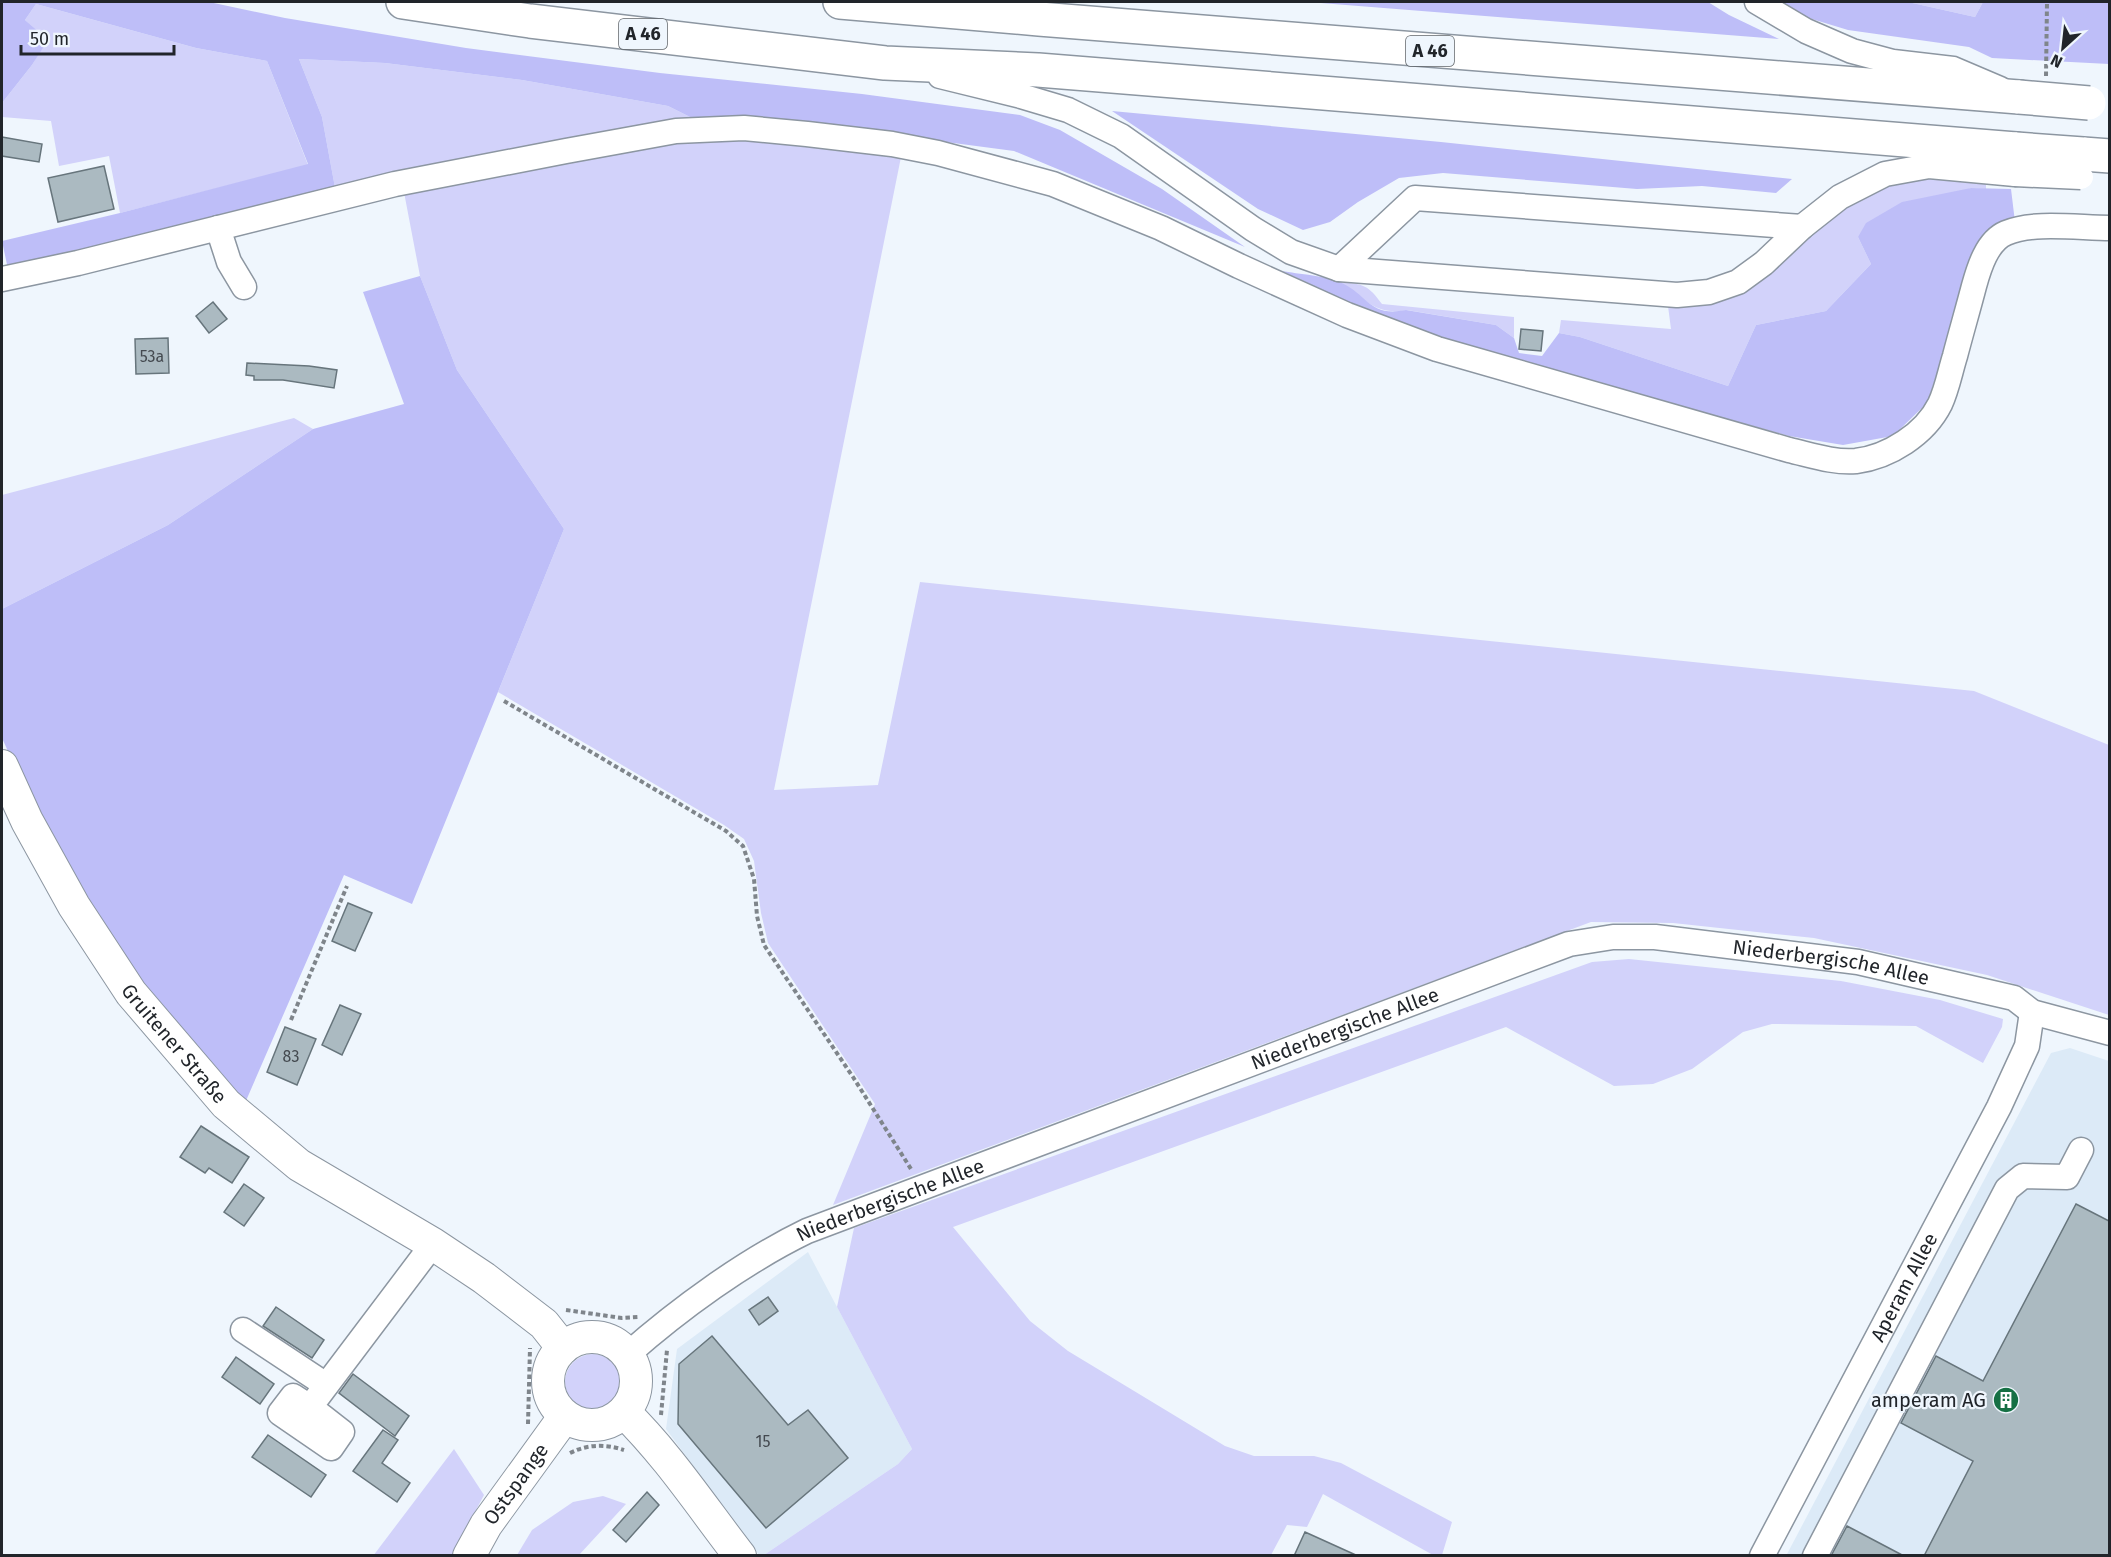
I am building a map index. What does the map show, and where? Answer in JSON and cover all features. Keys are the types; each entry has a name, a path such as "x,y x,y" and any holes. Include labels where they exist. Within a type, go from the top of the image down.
{"highway":[{"name":"A 46","path":"403,2 530,21 885,63 1038,70 2015,161 2096,163"},
{"name":"A 46","path":"840,2 2099,104"}],"main road":[{"name":"Gruitener Straße","path":"2,766 27,821 74,906 131,993 226,1104 299,1165 433,1244 518,1303 544,1324 563,1348"},
{"path":"592,1337 609,1341 619,1346 627,1355 633,1365 636,1381 633,1398 624,1412 609,1422 592,1425 576,1422 565,1416 551,1398 548,1381 551,1365 563,1348 575,1341 592,1337"},
{"path":"624,1412 670,1463 740,1556"},
{"name":"Ostspange","path":"469,1556 486,1525 565,1416"}],"street":[{"path":"1757,2 1806,31 1852,51 1893,62 1953,69 2019,97"},
{"path":"885,63 1021,96 1068,110 1121,136 1253,229 1291,252 1339,269 1677,295 1709,292 1738,282 1764,263 1802,227 1840,197 1885,174 1929,166 2015,161"},
{"path":"2,279 395,184 676,131 744,128 892,144 991,166 1053,184 1112,206 1336,310 1437,349 1789,450 1831,460 1856,461 1882,454 1904,443 1923,427 1939,406 1947,386 1979,268 1989,249 2004,233 2028,228 2109,228"},
{"path":"1339,269 1414,198 1802,227"},
{"path":"218,228 229,262 244,286"},
{"name":"Niederbergische Allee","path":"627,1355 653,1332 754,1260 779,1244 807,1231 1569,944 1612,937 1655,937 1858,962 2014,998 2032,1012 2109,1033"},
{"name":"Aperam Allee","path":"1762,1556 1999,1107 2027,1046 2032,1012"},
{"path":"1815,1556 2007,1189 2023,1176 2067,1177 2080,1150"},
{"path":"310,1407 433,1244"},
{"path":"243,1330 326,1385"}],"path":[{"path":"504,701 726,831 742,846 754,879 764,945 853,1077 922,1187"},
{"path":"291,1020 347,886"}],"shaded area":[{"path":"2,2 209,2 285,18 466,48 660,73 862,94 1020,115 1060,130 1162,189 1245,247 1014,151 772,119 690,117 668,106 522,80 385,63 299,59 322,117 336,193 9,274 2,241 308,164 267,61 196,48 36,4 25,20 48,40 32,65 2,103"},
{"path":"1308,2 1708,2 1729,15 1779,39"},
{"path":"1780,2 1908,2 1975,17 1983,2 2109,2 2109,64 1992,58 1969,47 1848,30 1802,16"},
{"path":"1908,2 1983,2 1975,17"},
{"path":"36,4 196,48 267,61 308,165 120,213 109,156 59,166 51,121 2,117 2,103 32,65 47,40 25,20"},
{"path":"299,59 385,63 522,80 668,106 690,117 336,193 322,117"},
{"path":"1112,111 1441,142 1792,179 1776,193 1702,186 1637,189 1443,173 1399,178 1358,202 1330,222 1303,230 1258,209"},
{"path":"767,138 901,157 774,790 878,785 920,582 1974,691 2109,745 2109,1015 1987,975 1814,938 1673,923 1591,922 833,1205 875,1104 768,943 761,913 754,861 744,839 498,692 564,529 457,370 420,276 403,187 619,146"},
{"path":"1939,177 1986,181 1986,189 1971,188 1858,237 1871,264 1826,311 1756,325 1728,386 1580,337 1559,333 1561,320 1671,329 1668,306 1793,250 1852,202 1877,188 1912,179"},
{"path":"1971,188 2011,189 2015,222 1950,334 1927,403 1893,436 1843,445 1789,436 1493,354 1383,318 1282,271 1342,283 1370,304 1384,311 1406,310 1496,325 1514,338 1519,353 1542,356 1559,333 1580,337 1728,386 1756,325 1826,311 1871,264 1858,237 1866,223 1902,202"},
{"path":"420,276 457,370 564,529 412,904 344,875 245,1103 129,977 63,873 2,738 2,609 168,525 313,429 404,404 363,292"},
{"path":"1340,282 1365,287 1382,304 1514,317 1514,338 1496,325 1407,310 1378,308"},
{"path":"294,418 313,429 168,525 2,609 2,495"},
{"path":"1629,959 1841,981 1940,1000 2003,1019 2002,1027 1983,1063 1916,1026 1772,1024 1743,1032 1692,1069 1653,1084 1614,1086 1506,1027 953,1227 1030,1321 1068,1351 1225,1446 1254,1456 1314,1456 1341,1463 1452,1522 1442,1555 1433,1555 1323,1494 1307,1527 1287,1525 1271,1555 764,1555 898,1464 912,1449 837,1307 854,1228 1592,962"},
{"path":"2070,1048 2109,1061 2109,1555 1786,1556 2051,1053"},
{"path":"808,1252 912,1449 898,1464 764,1555 759,1555 666,1429 677,1349"},
{"path":"587,1354 599,1354 609,1358 617,1366 621,1382 617,1398 609,1406 599,1410 587,1410 577,1406 569,1398 565,1388 565,1376 569,1366 577,1358"},
{"path":"454,1449 484,1495 452,1555 373,1556"},
{"path":"603,1496 626,1504 579,1555 517,1555 532,1530 573,1502"}],"building":[{"path":"2,137 42,144 39,162 2,156"},
{"path":"104,166 114,209 58,222 48,178"},
{"path":"213,302 227,319 209,333 196,316"},
{"path":"1521,329 1543,331 1541,351 1519,349"},
{"path":"168,338 169,373 136,374 135,339"},
{"path":"247,363 309,366 337,370 334,388 283,380 254,380 254,376 246,375"},
{"path":"348,903 372,913 355,951 332,941"},
{"path":"340,1005 361,1014 342,1055 322,1045"},
{"path":"285,1027 316,1039 297,1085 267,1072"},
{"path":"201,1126 249,1157 232,1183 209,1168 205,1173 180,1157"},
{"path":"244,1184 264,1198 244,1226 224,1212"},
{"name":"amperam AG","path":"2076,1204 2109,1221 2109,1556 1924,1556 1973,1461 1901,1423 1936,1356 1983,1381"},
{"path":"768,1297 778,1311 759,1325 749,1310"},
{"path":"276,1307 324,1340 312,1358 263,1326"},
{"path":"712,1336 788,1425 808,1410 848,1458 766,1528 678,1424 679,1364"},
{"path":"236,1357 274,1384 260,1404 222,1377"},
{"path":"353,1374 409,1416 395,1436 339,1393"},
{"path":"383,1430 398,1440 382,1463 410,1483 397,1502 353,1471"},
{"path":"268,1435 326,1475 311,1497 252,1457"},
{"path":"647,1492 659,1505 626,1542 613,1530"},
{"path":"1847,1526 1904,1556 1831,1556"},
{"path":"1305,1532 1358,1556 1294,1556"}],"place":[{"name":"amperam AG","path":"2006,1400"}]}
